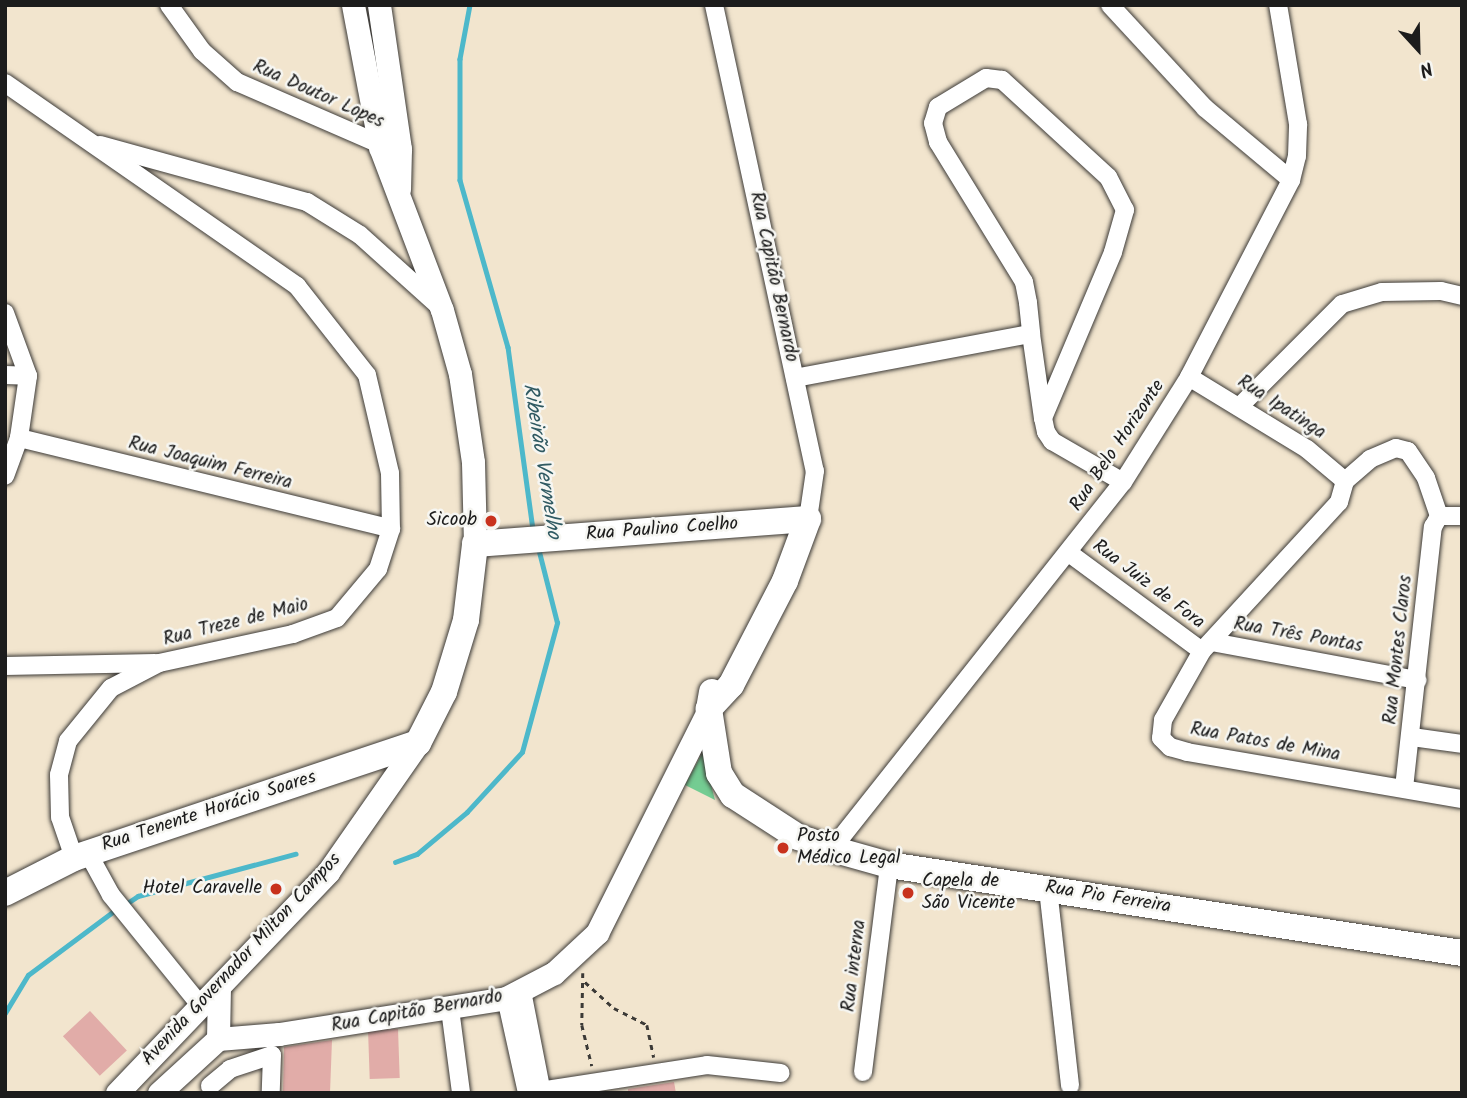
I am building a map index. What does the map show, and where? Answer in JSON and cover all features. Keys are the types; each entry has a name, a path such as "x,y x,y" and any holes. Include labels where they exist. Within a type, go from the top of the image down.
{"highway":[{"name":"Rua Paulino Coelho","path":"475,544 808,519"},
{"name":"Rua Capitão Bernardo","path":"709,709 731,685 785,581 795,547 808,519"},
{"name":"Avenida Governador Milton Campos","path":"418,743 444,692 466,620 475,544"},
{"name":"Rua Pio Ferreira","path":"709,709 719,773 733,795 798,837 832,849 889,865 1462,953"},
{"name":"Rua Tenente Horácio Soares","path":"5,893 81,855 418,743"}],"main road":[{"name":"Avenida Governador Milton Campos","path":"353,5 399,190 442,310 460,374 473,462 475,544"},
{"name":"Avenida Governador Milton Campos","path":"379,5 390,148"},
{"name":"Rua Capitão Bernardo","path":"228,1038 450,1009 514,994 580,952 597,933 709,709"},
{"name":"Avenida Governador Milton Campos","path":"117,1093 170,1042 328,872 418,743"},
{"path":"159,1093 193,1063 228,1038 219,989"},
{"path":"170,1042 178,1058 193,1063"}],"street":[{"name":"Rua Doutor Lopes","path":"169,5 202,51 237,82 390,148"},
{"name":"Rua Capitão Bernardo","path":"714,5 815,471 808,519"},
{"path":"1110,5 1205,108 1291,180"},
{"name":"Rua Belo Horizonte","path":"832,849 1123,482 1189,377 1291,180 1298,124 1278,5"},
{"path":"1043,418 1123,226 1125,210 1119,193 1108,177 1002,80 986,78 938,107 933,122 938,142 1024,282 1043,418 1052,441 1123,482"},
{"name":"Rua Treze de Maio","path":"5,83 84,141 298,286 329,321 367,374 382,422 390,473 391,529 378,569 337,618 293,634 159,663 111,688 68,741 59,775 60,817 81,855 201,1006"},
{"path":"84,141 307,202 360,235 442,310"},
{"path":"1241,405 1342,304 1382,292 1441,291 1462,296"},
{"path":"5,313 28,376 19,438 5,476"},
{"path":"795,378 1031,334"},
{"path":"5,375 28,376"},
{"name":"Rua Ipatinga","path":"1189,377 1241,405 1335,469 1345,481"},
{"name":"Rua Joaquim Ferreira","path":"19,438 391,529"},
{"path":"1207,646 1339,502 1345,481 1370,459 1396,448 1408,451 1426,478 1439,516 1462,516"},
{"name":"Rua Montes Claros","path":"1404,788 1412,737 1433,527 1439,516"},
{"name":"Rua Juiz de Fora","path":"1069,553 1207,646"},
{"name":"Rua Três Pontas","path":"1207,646 1418,680"},
{"name":"Rua Patos de Mina","path":"1207,646 1163,720 1161,738 1170,747 1462,799"},
{"path":"5,666 159,663"},
{"path":"1412,737 1462,744"},
{"name":"Rua interna","path":"863,1072 889,865"},
{"path":"1048,889 1070,1086"},
{"path":"514,994 537,1092 596,1084 657,1070 708,1065 781,1073"},
{"path":"450,1009 461,1093"},
{"path":"228,1038 246,1062"},
{"path":"193,1063 213,1089 246,1062 272,1055 271,1093"}],"path":[{"path":"580,952 585,982 582,1025 596,1084"},
{"path":"585,982 614,1008 647,1025 657,1070"}],"green space":[{"path":"706,746 710,781 715,800 685,785"}],"building":[{"path":"90,1011 127,1050 100,1076 63,1036"},
{"path":"398,1029 400,1078 370,1079 368,1030"},
{"path":"332,1040 330,1093 283,1093 284,1047"},
{"path":"674,1082 676,1093 628,1093 628,1089"}],"waterway":[{"name":"Ribeirão Vermelho","path":"470,5 460,59 460,180 508,347 533,530"},
{"name":"Ribeirão Vermelho","path":"395,862 417,854 467,812 522,752 557,623 538,548"},
{"name":"Ribeirão Vermelho","path":"126,904 138,896 295,854"},
{"name":"Ribeirão Vermelho","path":"5,1013 28,975 118,908"}],"place":[{"name":"Sicoob","path":"491,521"},
{"name":"Posto Médico Legal","path":"783,848"},
{"name":"Hotel Caravelle","path":"276,889"},
{"name":"Capela de São Vicente","path":"908,893"}]}
